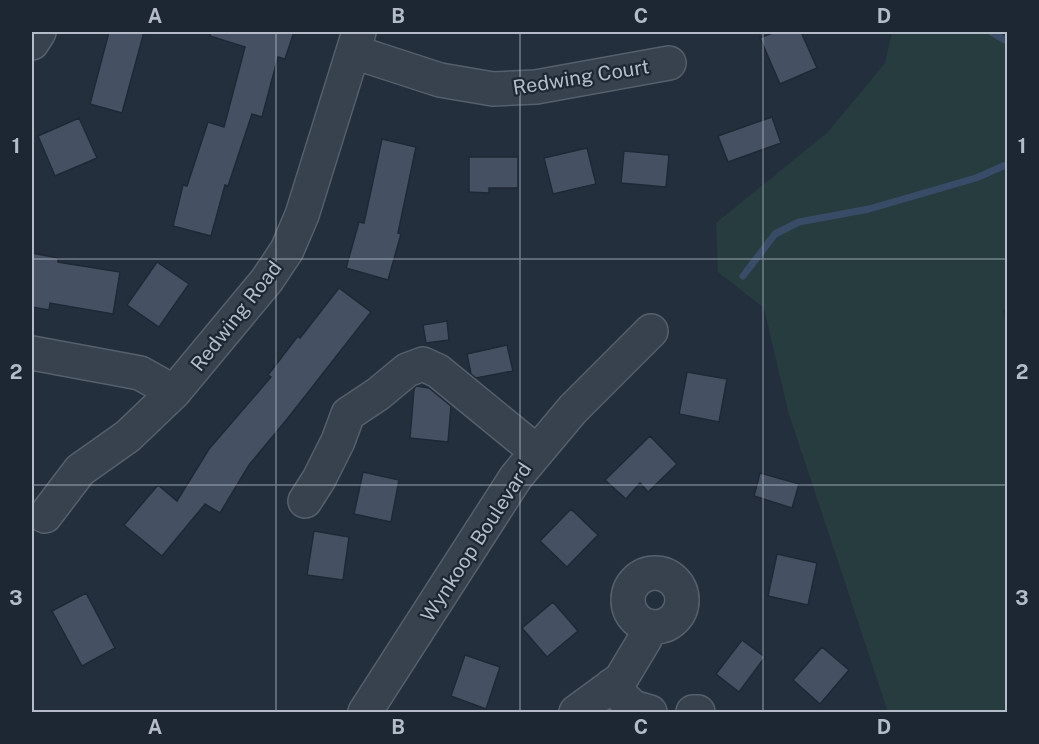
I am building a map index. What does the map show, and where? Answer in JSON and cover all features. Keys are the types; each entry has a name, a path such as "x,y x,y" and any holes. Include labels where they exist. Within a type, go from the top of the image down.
{"street":[{"path":"32,43 39,32"},
{"name":"Redwing Court","path":"357,42 440,80 493,89 536,87 669,63"},
{"name":"Redwing Road","path":"45,516 80,470 128,436 174,393 267,280 287,250 302,216 357,42"},
{"name":"Wynkoop Boulevard","path":"365,712 516,477 573,409 651,331"},
{"path":"32,353 140,373 174,393"},
{"path":"305,501 338,441 348,414 378,394 407,370 423,364 438,371 537,452"},
{"path":"576,712 621,679 645,639 649,626"},
{"path":"611,686 633,707 650,712"},
{"path":"693,712 698,712"}],"green space":[{"path":"892,32 1007,32 1008,308 1003,310 1008,331 1007,712 888,712 788,411 764,308 718,272 716,223 828,132 885,63"}],"building":[{"path":"109,32 144,32 122,113 90,104"},
{"path":"210,32 294,32 285,59 278,57 262,117 252,114 228,186 225,185 211,236 173,226 183,185 187,186 208,122 224,127 245,47 210,36"},
{"path":"775,32 801,32 817,68 780,84 760,38"},
{"path":"772,117 781,143 728,162 718,136"},
{"path":"79,118 97,158 55,176 38,136"},
{"path":"382,139 416,147 398,233 401,234 388,280 346,268 359,222 364,223"},
{"path":"587,148 596,184 553,194 544,158"},
{"path":"624,151 669,155 666,187 621,183"},
{"path":"469,157 518,157 518,188 489,188 489,193 469,192"},
{"path":"32,253 58,258 58,262 120,272 113,314 50,303 49,310 32,307"},
{"path":"157,262 189,284 159,327 127,305"},
{"path":"339,288 371,312 249,465 220,513 205,504 162,556 124,525 158,485 177,501 209,449 271,377 268,375"},
{"path":"447,321 449,340 426,343 423,325"},
{"path":"507,345 513,371 476,378 471,374 467,354"},
{"path":"687,372 727,379 719,422 679,414"},
{"path":"416,386 429,388 451,406 448,442 410,438"},
{"path":"650,436 677,464 648,492 640,483 626,499 605,480"},
{"path":"363,472 399,480 391,522 354,514"},
{"path":"760,473 799,484 792,508 754,496"},
{"path":"571,509 598,535 567,567 540,541"},
{"path":"314,531 349,537 343,580 307,575"},
{"path":"777,554 817,563 808,605 768,596"},
{"path":"86,593 115,648 82,666 52,611"},
{"path":"553,602 578,631 547,657 522,628"},
{"path":"742,640 765,657 739,692 716,674"},
{"path":"822,647 849,670 820,704 793,680"},
{"path":"465,655 500,667 486,709 451,696"}],"waterway":[{"path":"991,32 1008,42"},
{"path":"743,276 775,234 799,222 869,209 976,178 1008,164"}]}
